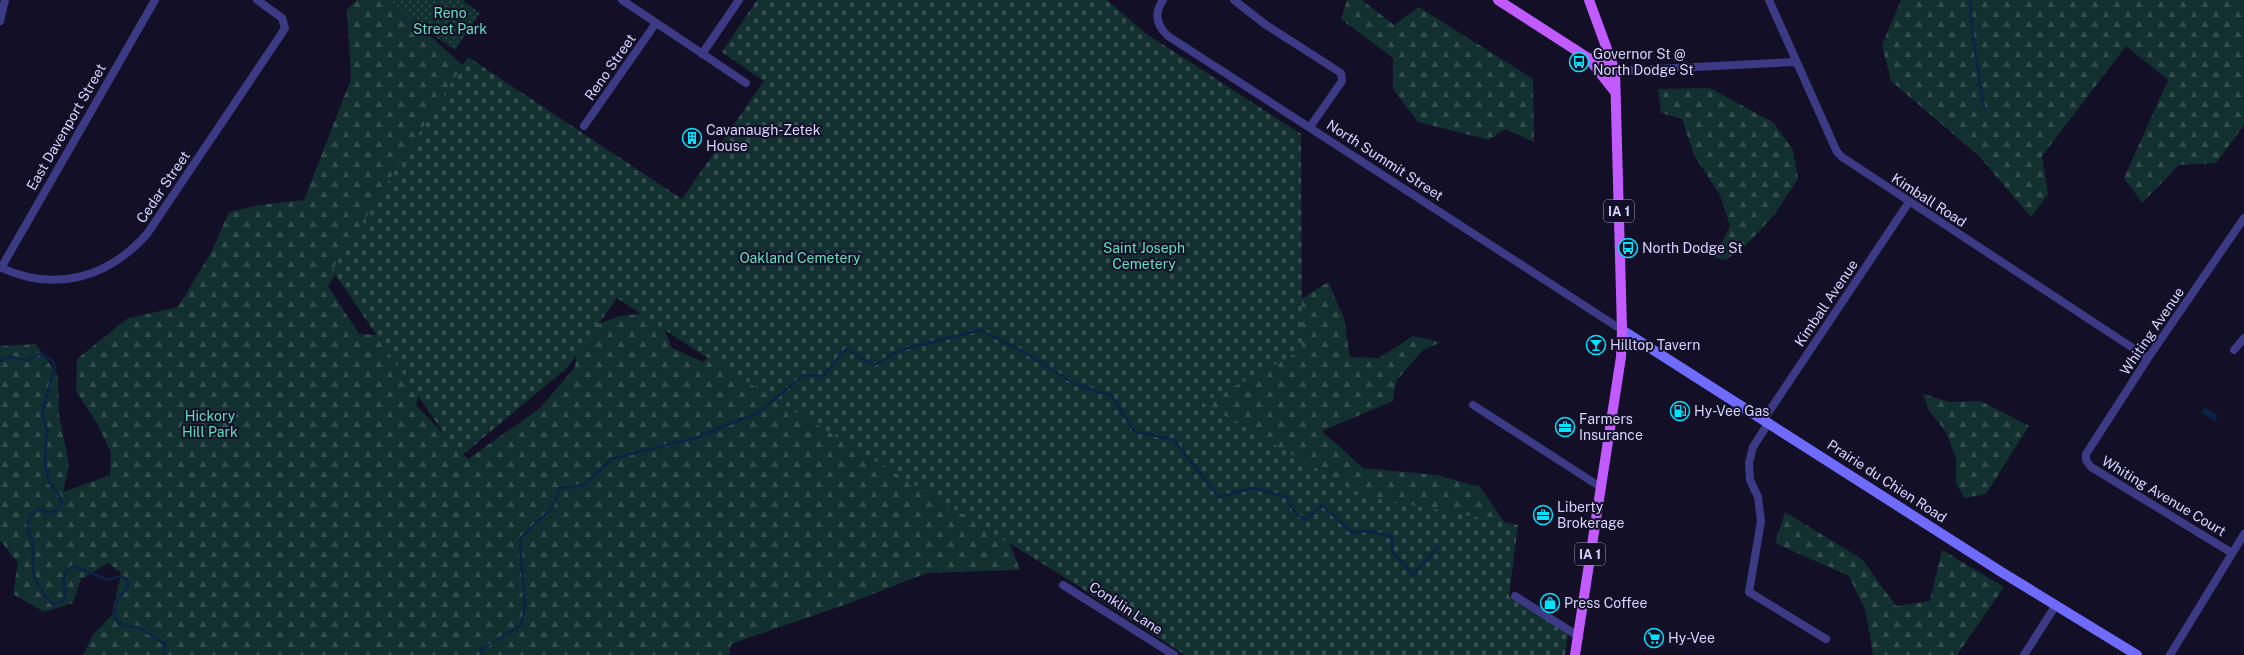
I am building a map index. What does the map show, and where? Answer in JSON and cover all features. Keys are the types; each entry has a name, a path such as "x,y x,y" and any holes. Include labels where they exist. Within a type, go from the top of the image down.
{"main road":[{"path":"1498,0 1588,58 1615,92"},
{"name":"IA 1","path":"1575,655 1602,488 1621,357 1622,330 1615,71 1589,0"},
{"path":"1588,58 1599,50 1602,36"},
{"path":"1588,58 1598,60 1615,71"}],"street":[{"path":"0,21 5,0"},
{"name":"East Davenport Street","path":"1,268 155,0"},
{"name":"Cedar Street","path":"1,268 32,278 64,280 80,277 105,268 124,256 136,246 147,234 285,28 282,18 257,0"},
{"path":"622,0 746,83"},
{"path":"702,54 738,0"},
{"name":"North Summit Street","path":"1163,0 1156,14 1158,25 1162,31 1622,330"},
{"path":"1234,0 1266,25 1341,73 1342,81 1310,127"},
{"name":"Kimball Road","path":"1769,0 1795,62 1839,155 2148,358"},
{"name":"Reno Street","path":"584,126 656,23"},
{"path":"1615,71 1795,62"},
{"name":"Kimball Avenue","path":"1826,639 1749,592 1760,521 1758,497 1750,480 1749,463 1753,447 1766,420 1909,202"},
{"name":"Whiting Avenue","path":"2086,460 2086,454 2148,358 2244,218"},
{"name":"Prairie du Chien Road","path":"1622,330 2137,655"},
{"path":"2234,350 2244,338"},
{"path":"1473,405 1602,488"},
{"name":"Whiting Avenue Court","path":"2086,460 2091,467 2232,553"},
{"path":"2170,655 2244,534"},
{"name":"Conklin Lane","path":"1063,585 1174,655"},
{"path":"1516,596 1578,636"},
{"path":"2024,655 2056,605"}],"green space":[{"name":"Hickory Hill Park","path":"357,0 391,0 469,71 328,286 359,334 411,337 427,367 416,405 468,459 540,408 575,367 579,331 620,316 657,312 672,348 703,362 732,338 1292,305 1328,282 1344,318 1350,357 1379,358 1413,336 1441,342 1423,350 1396,381 1393,401 1322,431 1363,468 1437,475 1480,487 1513,535 1004,528 1020,570 927,573 847,604 731,644 729,655 83,655 93,635 112,615 121,573 108,563 81,579 73,603 44,612 13,594 18,563 0,540 0,346 36,344 58,376 59,414 69,465 63,492 110,475 111,453 97,423 76,391 77,359 128,318 178,307 212,251 229,212 259,205 304,200 351,79 347,9"},
{"name":"Reno Street Park","path":"381,0 465,0 464,2 480,13 455,50"},
{"path":"757,0 1107,0 1145,33 1301,134 1302,350 1203,403 1364,496 1518,525 1509,596 1568,634 1565,655 1185,655 1061,575 689,346 617,298 568,367 460,457 332,270 468,57 682,199 764,81 722,52"},
{"path":"1347,0 1362,0 1394,25 1419,7 1533,79 1534,142 1505,129 1489,140 1418,122 1393,89 1393,58 1341,19"},
{"path":"1901,0 2244,0 2244,125 2216,163 2179,165 2142,203 2124,178 2168,80 2126,46 2042,156 2048,194 2031,217 1979,156 1891,81 1882,45"},
{"path":"1710,88 1774,123 1793,150 1798,179 1774,215 1750,241 1726,260 1714,258 1730,226 1720,195 1694,155 1682,119 1661,113 1658,89"},
{"path":"1923,394 1950,402 1981,401 2029,426 1986,494 1964,498 1956,483 1956,458 1946,432 1928,409"},
{"path":"1785,512 1862,559 1896,606 1930,601 1942,550 2004,587 1957,655 1873,655 1866,612 1849,576 1775,543"}],"water":[{"path":"2205,408 2218,416 2215,421 2201,413"}],"waterway":[{"path":"1970,0 1973,38 1984,108"},
{"path":"495,641 521,625 525,609 520,539 552,508 560,488 584,485 611,459 698,437 759,412 804,375 823,376 846,349 874,365 901,350 980,330 1022,351 1075,384 1112,396 1134,431 1174,440 1219,497 1253,488 1286,497 1296,514 1305,520 1322,505 1352,533 1366,531 1391,536 1393,552 1413,575 1438,547"},
{"path":"0,361 9,357 28,360 39,354 52,360 55,366 42,414 47,429 45,462 49,483 59,494 62,503 57,510 49,513 38,509 32,514 28,522 33,547 34,574 40,588 52,604 60,603 65,598 64,576 73,566 109,580 119,576 123,577 128,581 127,588 117,599 114,618 122,626 138,627 165,644 164,655"},
{"path":"483,655 481,649 489,645"}],"place":[{"name":"Governor St @ North Dodge St","path":"1579,62"},
{"name":"Cavanaugh-Zetek House","path":"692,138"},
{"name":"North Dodge St","path":"1628,248"},
{"name":"Hilltop Tavern","path":"1596,345"},
{"name":"Hy-Vee Gas","path":"1680,411"},
{"name":"Farmers Insurance","path":"1565,427"},
{"name":"Liberty Brokerage","path":"1543,515"},
{"name":"Press Coffee","path":"1550,603"},
{"name":"Hy-Vee","path":"1654,638"}],"park label":[{"name":"Saint Joseph Cemetery","path":"1144,256"},
{"name":"Oakland Cemetery","path":"800,258"}]}
